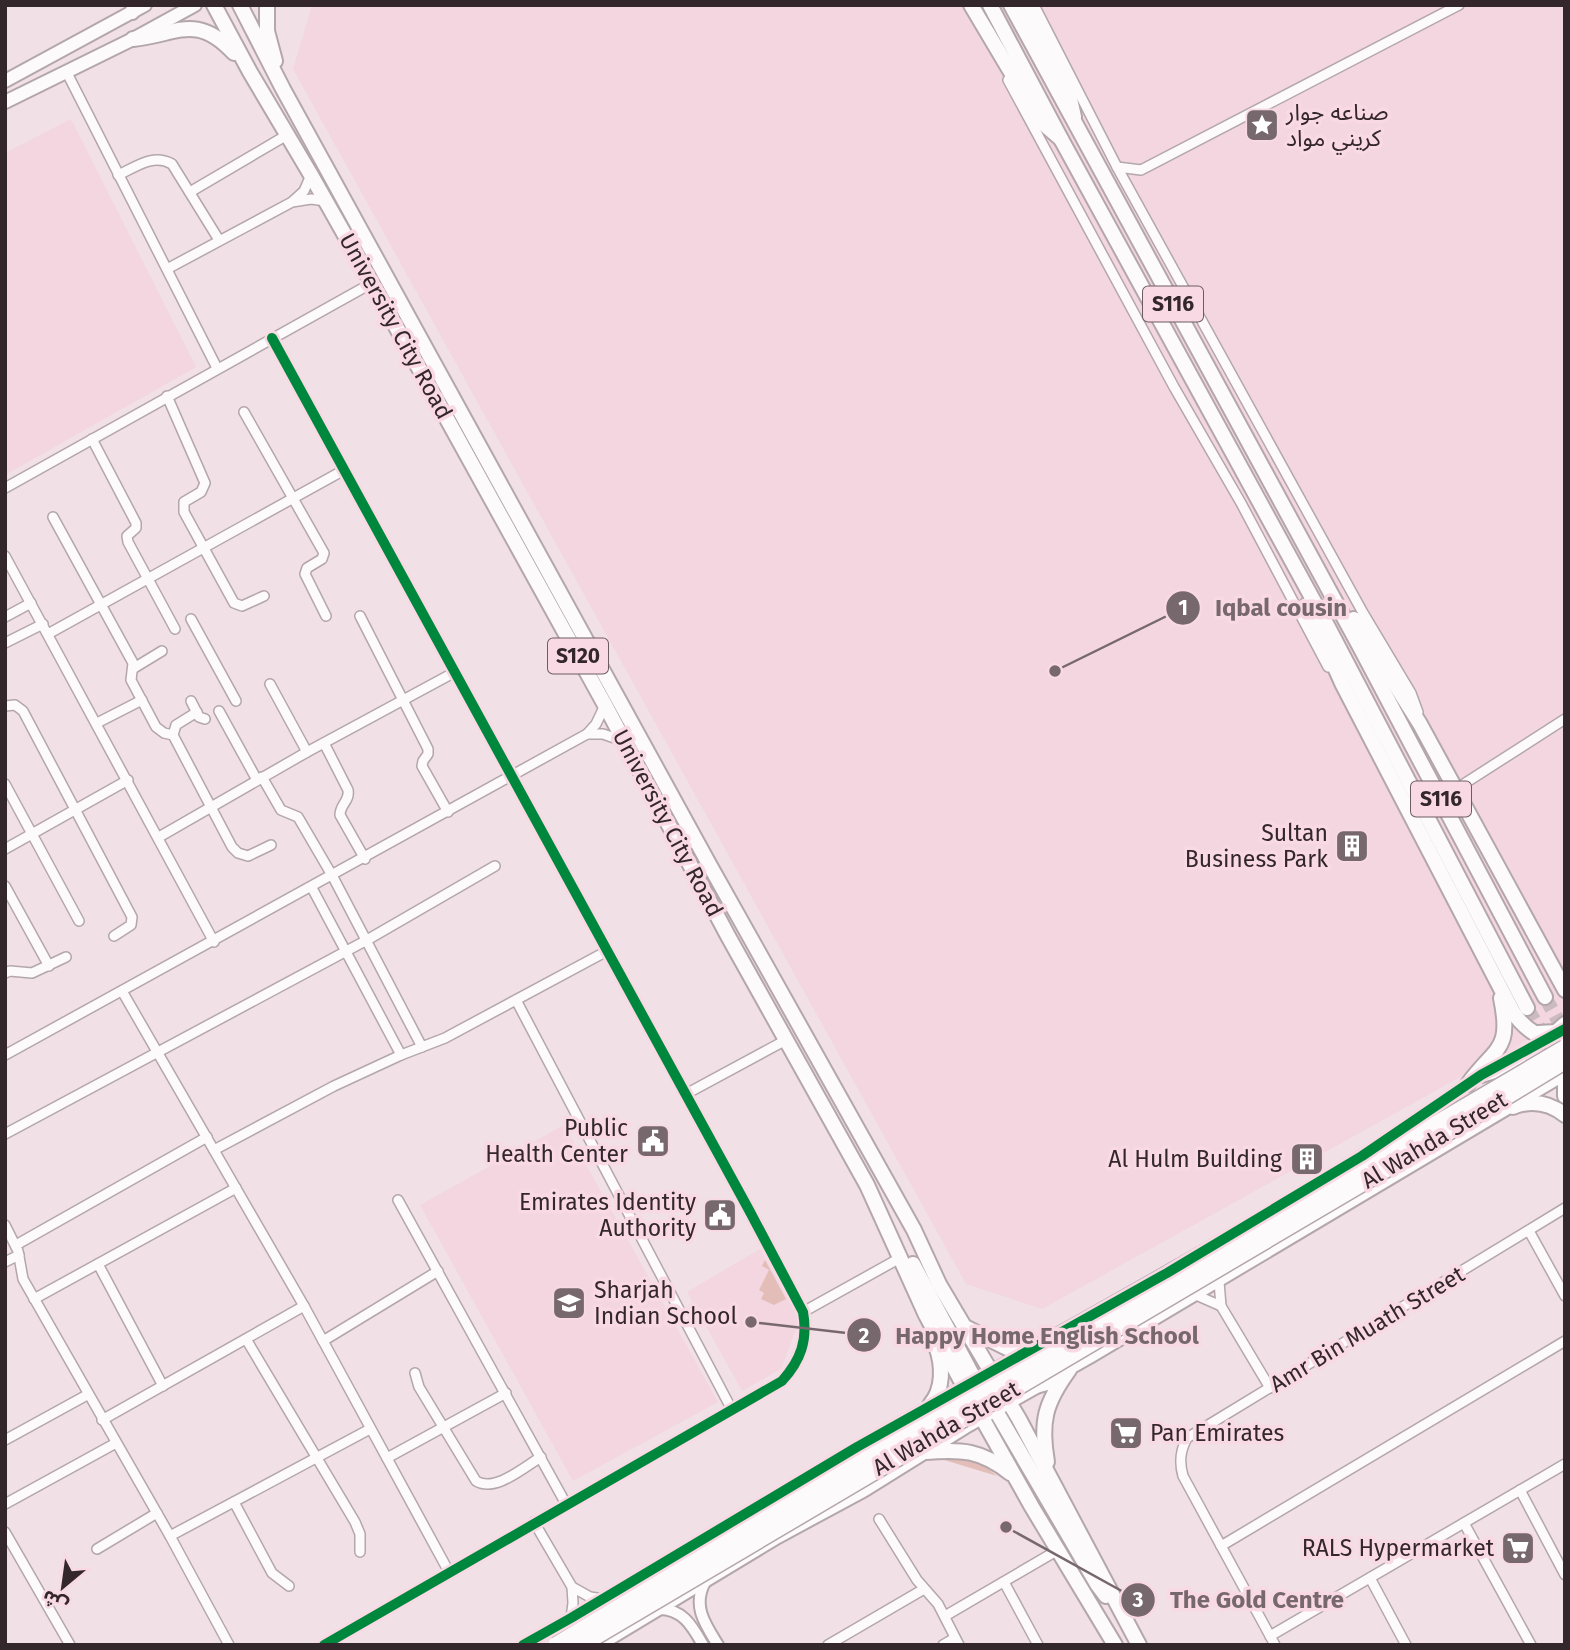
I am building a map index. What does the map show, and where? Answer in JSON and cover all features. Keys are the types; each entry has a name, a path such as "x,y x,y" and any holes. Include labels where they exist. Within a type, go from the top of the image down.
{"highway":[{"name":"Al Wahda Street","path":"556,1645 820,1486 1564,1066"},
{"name":"Al Wahda Street","path":"581,1645 1564,1066"}],"main road":[{"path":"5,102 195,5"},
{"name":"University City Road","path":"214,5 372,283 867,1185 926,1315 970,1383 982,1418 1115,1645"},
{"name":"University City Road","path":"240,5 283,89 709,864 914,1230 939,1284 1049,1474 1139,1645"},
{"path":"267,5 267,31 283,89"},
{"path":"969,5 1040,121 1061,139"},
{"name":"S116","path":"990,5 1328,627 1527,1007"},
{"name":"S116","path":"1012,5 1336,602 1545,997"},
{"path":"1025,5 1069,94 1074,122"},
{"path":"8,78 138,8"},
{"path":"132,39 181,28 201,31 226,44 250,72"},
{"path":"1289,558 1305,603 1336,671 1405,800 1497,983 1525,1028 1546,1040 1564,1066"},
{"path":"1336,602 1349,612 1359,626 1420,724 1565,990"},
{"path":"1549,958 1565,975"},
{"path":"1468,1084 1493,1056 1505,1034 1505,1018 1497,983"},
{"path":"1533,1032 1551,1034 1565,1024"},
{"path":"1481,1075 1535,1058 1564,1066"},
{"path":"1513,1107 1546,1075 1564,1066"},
{"path":"1513,1107 1539,1103 1553,1107 1565,1115"},
{"path":"890,1236 912,1262 970,1383 996,1410 1097,1584 1119,1605"},
{"path":"926,1315 941,1366 937,1392 930,1405"},
{"path":"965,1327 1007,1348 1030,1349"},
{"path":"1049,1474 1044,1419 1054,1391 1069,1370"},
{"path":"970,1383 1006,1397 1046,1383"},
{"path":"926,1452 967,1451 993,1462 1016,1479"}],"street":[{"path":"969,5 1174,387 1284,584 1388,782 1405,800"},
{"path":"1034,5 1117,167 1362,611 1411,693 1420,724"},
{"path":"1117,167 1141,170 1459,5"},
{"path":"66,71 217,368"},
{"path":"190,192 287,135"},
{"path":"118,175 152,159 172,164 219,240"},
{"path":"1132,193 1141,170"},
{"path":"167,269 292,202 304,191 311,174"},
{"path":"292,202 311,199 326,201"},
{"path":"5,488 372,283"},
{"path":"272,338 686,1094 803,1312 806,1327 800,1357 782,1381 534,1521 324,1645"},
{"path":"167,396 205,480 204,490 186,500 183,505 184,512 236,605 242,606 264,596"},
{"path":"244,412 324,553 322,559 307,568 305,574 326,616"},
{"path":"92,439 136,523 136,528 128,534 127,540 175,629"},
{"path":"48,634 344,470"},
{"path":"53,517 134,667 131,678 159,731 173,735"},
{"path":"5,556 214,942"},
{"path":"5,617 31,603"},
{"path":"360,616 428,749 422,766 448,812"},
{"path":"191,619 236,701"},
{"path":"5,643 43,624"},
{"path":"134,667 162,652"},
{"path":"159,838 307,752 454,672"},
{"path":"270,684 307,752"},
{"path":"97,723 142,700"},
{"path":"191,701 201,715 176,725 173,735 211,807 238,853 253,855 271,845"},
{"path":"5,706 15,705 23,711 132,916 131,925 114,936"},
{"path":"5,1055 333,877 587,734 596,724 604,705"},
{"path":"219,710 281,810 298,817 367,940 422,1047"},
{"path":"1456,789 1565,719"},
{"path":"587,734 603,734 625,742"},
{"path":"324,743 348,790 348,798 340,815 365,859"},
{"path":"5,849 128,780"},
{"path":"5,784 79,921"},
{"path":"5,1134 346,952 495,866"},
{"path":"5,887 49,966"},
{"path":"312,888 401,1055"},
{"path":"214,1150 334,1086 401,1055 446,1038 607,951"},
{"path":"5,973 32,973 66,957"},
{"path":"122,991 304,1306 449,1572"},
{"path":"516,1000 732,1410"},
{"path":"523,1645 930,1405 1158,1278 1362,1156 1481,1075 1565,1030"},
{"path":"686,1094 786,1040"},
{"path":"1046,1383 1513,1107"},
{"path":"5,1262 17,1250 207,1137"},
{"path":"34,1299 236,1188"},
{"path":"398,1200 566,1504"},
{"name":"Amr Bin Muath Street","path":"1221,1546 1182,1476 1182,1447 1195,1432 1565,1208"},
{"path":"5,1225 17,1250 21,1274 34,1299 170,1536 229,1645"},
{"path":"1529,1231 1565,1296"},
{"path":"803,1312 900,1258"},
{"path":"98,1264 163,1386"},
{"path":"323,1341 438,1271"},
{"path":"1219,1282 1221,1306 1270,1388"},
{"path":"1196,1295 1221,1306"},
{"path":"102,1420 304,1306"},
{"path":"246,1339 355,1522 360,1534 360,1552"},
{"path":"1565,1341 1221,1546 1273,1640 1370,1578 1565,1464"},
{"path":"415,1373 419,1387 442,1428 472,1476 480,1484 497,1483 541,1457"},
{"path":"387,1458 506,1394"},
{"path":"5,1440 87,1395"},
{"path":"601,1645 705,1582 857,1496 996,1410 1006,1397"},
{"path":"170,1536 370,1429"},
{"path":"5,1504 116,1443"},
{"path":"1520,1490 1565,1575"},
{"path":"234,1502 272,1573 289,1586"},
{"path":"97,1549 157,1513"},
{"path":"880,1519 945,1616 957,1641 943,1645"},
{"path":"534,1521 572,1587 571,1618"},
{"path":"1464,1523 1531,1645"},
{"path":"5,1532 70,1645"},
{"path":"945,1616 1058,1550"},
{"path":"1370,1578 1406,1645"},
{"path":"705,1582 701,1590 699,1609 718,1645"},
{"path":"1004,1582 1038,1645"},
{"path":"572,1587 590,1597 604,1599"},
{"path":"828,1645 845,1641 925,1589"},
{"path":"659,1609 667,1609 683,1616 703,1645"}],"shaded area":[{"path":"312,5 1565,5 1565,1019 1042,1309 966,1284 293,69"},
{"path":"71,119 196,367 5,475 5,153"},
{"name":"Sharjah Indian School","path":"564,1125 718,1402 573,1481 420,1205"},
{"path":"760,1249 800,1319 781,1369 742,1391 687,1292"},
{"path":"765,1260 786,1299 774,1305 761,1299 764,1293 759,1290 769,1270 762,1266"},
{"path":"954,1458 981,1463 997,1476 941,1459"}],"tunnel":[{"path":"1545,997 1565,1033"},
{"path":"1527,1008 1548,1043"}],"cycle path":[{"path":"272,338 749,1210 803,1312 804,1322 804,1341 794,1365 782,1381 324,1645"},
{"path":"523,1645 857,1447 1167,1273 1362,1156 1481,1075 1565,1029"}],"place":[{"name":"صناعه جوار كريني مواد","path":"1262,125"},
{"name":"Iqbal cousin","path":"1055,671"},
{"name":"Sultan Business Park","path":"1352,846"},
{"name":"Public Health Center","path":"653,1141"},
{"name":"Al Hulm Building","path":"1307,1159"},
{"name":"Emirates Identity Authority","path":"720,1215"},
{"name":"Sharjah Indian School","path":"569,1303"},
{"name":"Happy Home English School","path":"751,1322"},
{"name":"Pan Emirates","path":"1126,1433"},
{"name":"The Gold Centre","path":"1006,1527"},
{"name":"RALS Hypermarket","path":"1518,1548"}]}
